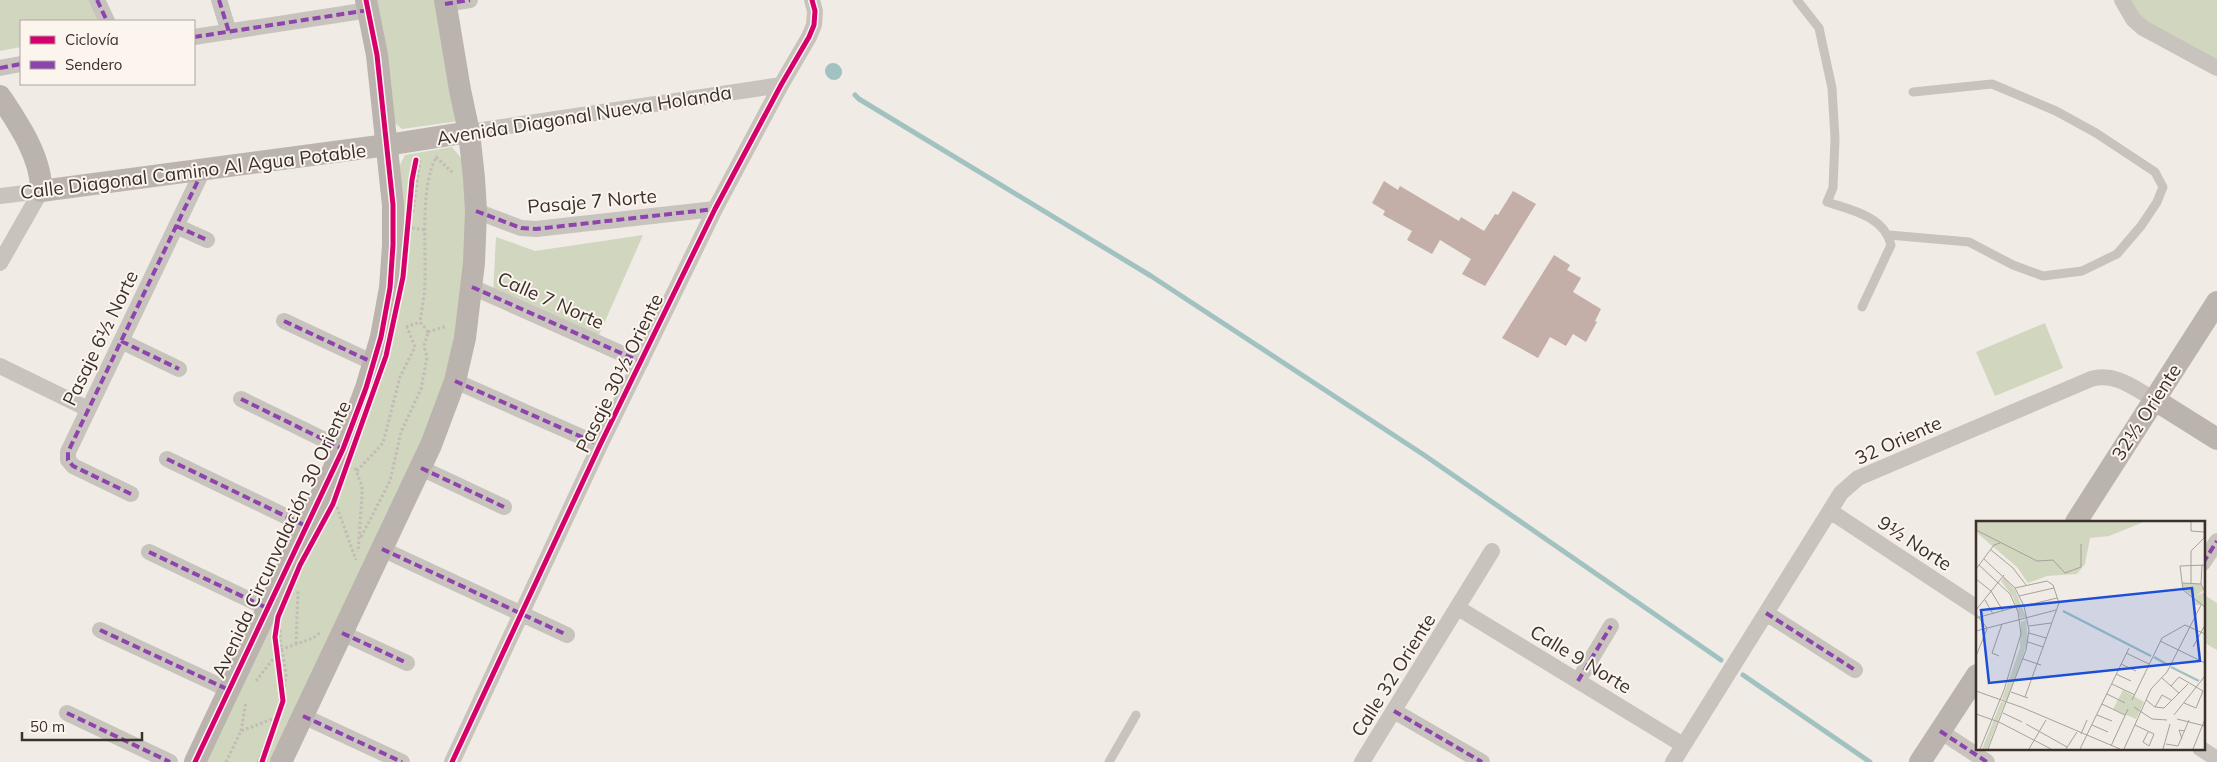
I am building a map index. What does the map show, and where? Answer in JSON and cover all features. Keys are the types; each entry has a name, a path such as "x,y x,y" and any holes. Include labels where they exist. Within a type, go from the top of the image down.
{"street":[{"path":"97,0 107,20"},
{"path":"219,0 229,32"},
{"path":"281,762 303,716 333,632 382,549 421,468 455,381 465,338 472,287 476,211 470,132 460,90 445,2 470,0"},
{"name":"Pasaje 30½ Oriente","path":"452,762 600,445 715,209 781,85 809,37 814,25 815,12 812,0"},
{"path":"2122,0 2133,20 2143,28 2217,68"},
{"path":"195,37 368,5"},
{"name":"Avenida Circunvalación 30 Oriente","path":"194,762 238,694 272,616 306,526 348,457 386,311 393,245 393,205 377,55 368,5"},
{"path":"0,68 20,64"},
{"name":"Avenida Diagonal Nueva Holanda","path":"387,145 781,85"},
{"path":"0,96 22,132 41,179 41,191 0,263"},
{"name":"Calle Diagonal Camino Al Agua Potable","path":"0,196 387,145"},
{"name":"Pasaje 6½ Norte","path":"131,494 73,466 68,460 68,452 204,168"},
{"name":"Pasaje 7 Norte","path":"476,211 528,229 715,209"},
{"path":"176,226 207,240"},
{"name":"Calle 7 Norte","path":"472,287 641,362"},
{"name":"32½ Oriente","path":"2077,521 2217,302"},
{"path":"284,321 374,363"},
{"path":"121,342 179,369"},
{"path":"0,366 88,409"},
{"name":"32 Oriente","path":"1673,762 1830,511 1846,488 1858,478 2091,378 2099,376 2113,377 2154,400"},
{"path":"455,381 600,445"},
{"path":"241,399 348,457"},
{"path":"2154,400 2217,439"},
{"path":"167,459 306,526"},
{"path":"421,468 504,507"},
{"name":"9½ Norte","path":"1830,511 1976,607"},
{"path":"2204,561 2217,541"},
{"path":"382,549 567,635"},
{"name":"Calle 32 Oriente","path":"1362,762 1492,551"},
{"path":"149,552 272,616"},
{"name":"Calle 9 Norte","path":"1458,608 1683,745"},
{"path":"1766,613 1856,670"},
{"path":"1578,681 1611,626"},
{"path":"100,630 238,694"},
{"path":"333,632 407,663"},
{"path":"1920,762 1976,677"},
{"path":"1394,711 1482,762"},
{"path":"67,713 170,762"},
{"path":"303,716 402,762"},
{"path":"1940,731 1987,762"},
{"path":"2203,750 2217,759"}],"lane":[{"path":"1797,0 1819,28 1832,88 1835,138 1834,172 1833,188 1827,202 1864,215 1882,226 1889,235 1891,245 1862,307"},
{"path":"1889,235 1969,242 2013,266 2043,276 2082,271 2116,254 2141,226 2157,202 2163,187 2155,172 2096,133 2056,111 1992,84 1912,92"},
{"path":"1109,762 1136,715"}],"path":[{"path":"360,540 390,481 401,432 421,389 427,356 424,346 428,332 420,322 425,282 428,183 431,167 436,157"},
{"path":"416,160 409,228 426,230"},
{"path":"357,471 383,443 400,377 415,347 407,327 420,322"},
{"path":"415,347 424,346"},
{"path":"329,512 335,505 357,562 362,495 357,471 348,457"},
{"path":"296,644 298,582"},
{"path":"260,762 282,701 272,616"},
{"path":"256,682 280,650 333,632"},
{"path":"260,762 286,675"},
{"path":"226,762 241,731 238,694"},
{"path":"241,731 274,718"}],"green space":[{"path":"0,0 90,0 100,20 20,20 20,47 0,51"},
{"path":"376,0 438,0 459,121 402,129 393,121"},
{"path":"2130,0 2217,0 2217,60 2160,31 2135,14"},
{"path":"452,147 464,162 466,229 463,291 450,367 430,428 272,762 207,762 360,437 376,389 400,165 405,155"},
{"path":"643,235 599,335 493,293 496,237 535,251"},
{"path":"2045,323 2063,368 1995,396 1976,352"},
{"path":"2204,595 2217,603 2217,650 2204,643"}],"building":[{"path":"1384,181 1398,190 1400,186 1459,221 1461,217 1484,231 1495,214 1498,215 1513,191 1536,204 1485,286 1462,274 1471,259 1440,240 1432,254 1407,240 1412,231 1383,215 1385,211 1372,203"},
{"path":"1554,255 1570,265 1567,270 1581,278 1573,292 1601,309 1595,321 1597,322 1586,342 1573,334 1566,346 1550,337 1538,358 1502,338"}],"waterway":[{"path":"855,95 1151,276 1424,455 1721,660"},
{"path":"1743,675 1870,762"}],"marked path":[{"path":"97,0 107,20"},
{"path":"219,0 229,32"},
{"path":"445,4 470,0"},
{"path":"195,37 369,10"},
{"path":"0,68 20,64"},
{"path":"131,494 73,466 68,460 68,452 204,168"},
{"path":"476,211 521,228 536,229 715,209"},
{"path":"176,226 207,240"},
{"path":"472,287 641,362"},
{"path":"284,321 374,363"},
{"path":"121,341 179,369"},
{"path":"455,381 600,445"},
{"path":"241,399 343,449"},
{"path":"167,459 306,526"},
{"path":"421,468 504,507"},
{"path":"2204,561 2217,541"},
{"path":"382,549 567,635"},
{"path":"149,552 267,608"},
{"path":"1766,613 1855,670"},
{"path":"1578,681 1611,626"},
{"path":"100,630 229,690"},
{"path":"342,633 407,663"},
{"path":"1394,711 1482,762"},
{"path":"67,713 170,762"},
{"path":"303,716 402,762"},
{"path":"1940,731 1987,762"}],"cycle path":[{"path":"195,762 343,449 366,388 381,337 390,288 393,205 377,55 366,0"},
{"path":"452,762 600,445 715,209 781,85 809,37 814,25 815,11 812,0"},
{"path":"262,762 283,701 275,637 278,617 300,565 333,504 386,356 403,277 412,180 416,160"}]}
